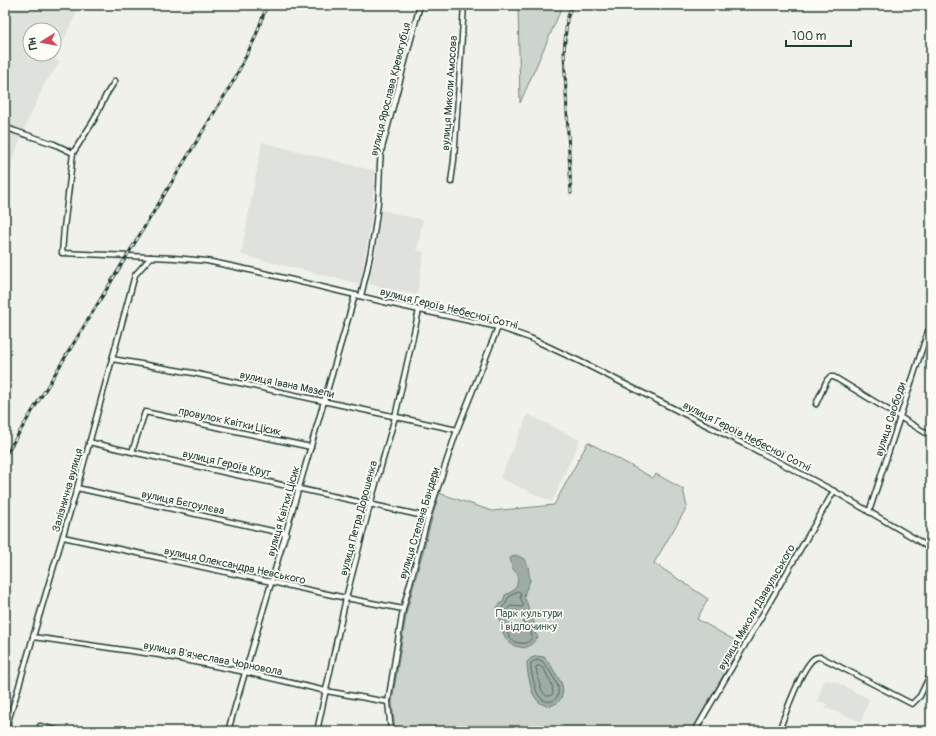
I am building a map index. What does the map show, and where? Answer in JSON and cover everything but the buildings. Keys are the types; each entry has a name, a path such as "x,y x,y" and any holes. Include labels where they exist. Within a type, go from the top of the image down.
{"street":[{"name":"вулиця Ярослава Кревогубця","path":"361,296 375,224 381,152 420,5"},
{"name":"вулиця Миколи Амосова","path":"451,182 454,160 464,5"},
{"name":"вулиця Героїв Небесної Сотні","path":"115,81 106,95 94,120 73,153 62,253 207,261 498,327 530,338 579,361 752,448 834,491 931,549"},
{"path":"5,127 54,144 73,153"},
{"name":"Залізнична вулиця","path":"5,731 77,488 135,275 151,257"},
{"name":"вулиця Квітки Цісик","path":"228,731 355,295"},
{"name":"вулиця Петра Дорошенка","path":"316,731 346,598 370,505 396,417 419,310"},
{"name":"вулиця Степана Бандери","path":"391,731 388,702 404,609 428,517 457,430 498,327"},
{"name":"вулиця Свободи","path":"869,512 928,331"},
{"name":"вулиця Івана Мазепи","path":"112,359 193,373 457,430"},
{"path":"816,404 827,380 830,377 834,377 931,436"},
{"name":"провулок Квітки Цісик","path":"132,452 145,412 311,447"},
{"name":"вулиця Героїв Крут","path":"89,442 428,517"},
{"name":"вулиця Бєгоулєва","path":"77,488 286,534"},
{"name":"вулиця Миколи Дзявульського","path":"695,731 834,491"},
{"name":"вулиця Олександра Невського","path":"63,537 346,598 404,609"},
{"name":"вулиця Вʼячеслава Чорновола","path":"33,636 158,655 245,672 326,691 388,702"},
{"path":"779,731 796,687 809,664 815,658 822,657 912,704 920,696 931,673"},
{"path":"40,726 59,731"}],"shaded area":[{"path":"15,5 80,5 62,44 62,22 22,22 22,62 60,62 45,83 26,125 11,164 5,191 5,131 12,119 5,111 5,29"},
{"path":"262,142 375,171 371,220 360,284 241,255"},
{"path":"381,210 423,220 417,250 424,252 417,295 369,284 376,250"},
{"path":"528,414 580,440 552,502 500,478"},
{"path":"824,680 834,681 869,699 861,722 825,707 827,704 817,701"}],"green space":[{"path":"518,5 563,5 520,103"},
{"name":"Парк культури і відпочинку","path":"588,442 653,478 656,474 683,489 687,507 654,563 708,599 697,619 741,644 692,731 395,731 392,702 407,610 439,493 492,511 554,505"}],"water":[{"path":"516,555 524,559 528,566 530,581 524,597 536,627 535,633 538,637 528,647 522,648 514,646 509,642 503,632 497,607 503,601 505,595 513,591 517,585 518,575 513,569 510,558","holes":["512,610 518,611 524,619 523,626 518,628 512,624 509,616"]},
{"path":"537,656 544,657 546,659 562,684 563,692 561,697 558,702 549,706 539,702 532,692 527,662 531,658"}],"railway":[{"path":"5,456 234,80 255,38 267,5"},
{"path":"571,193 564,52 567,19 572,5"}]}
